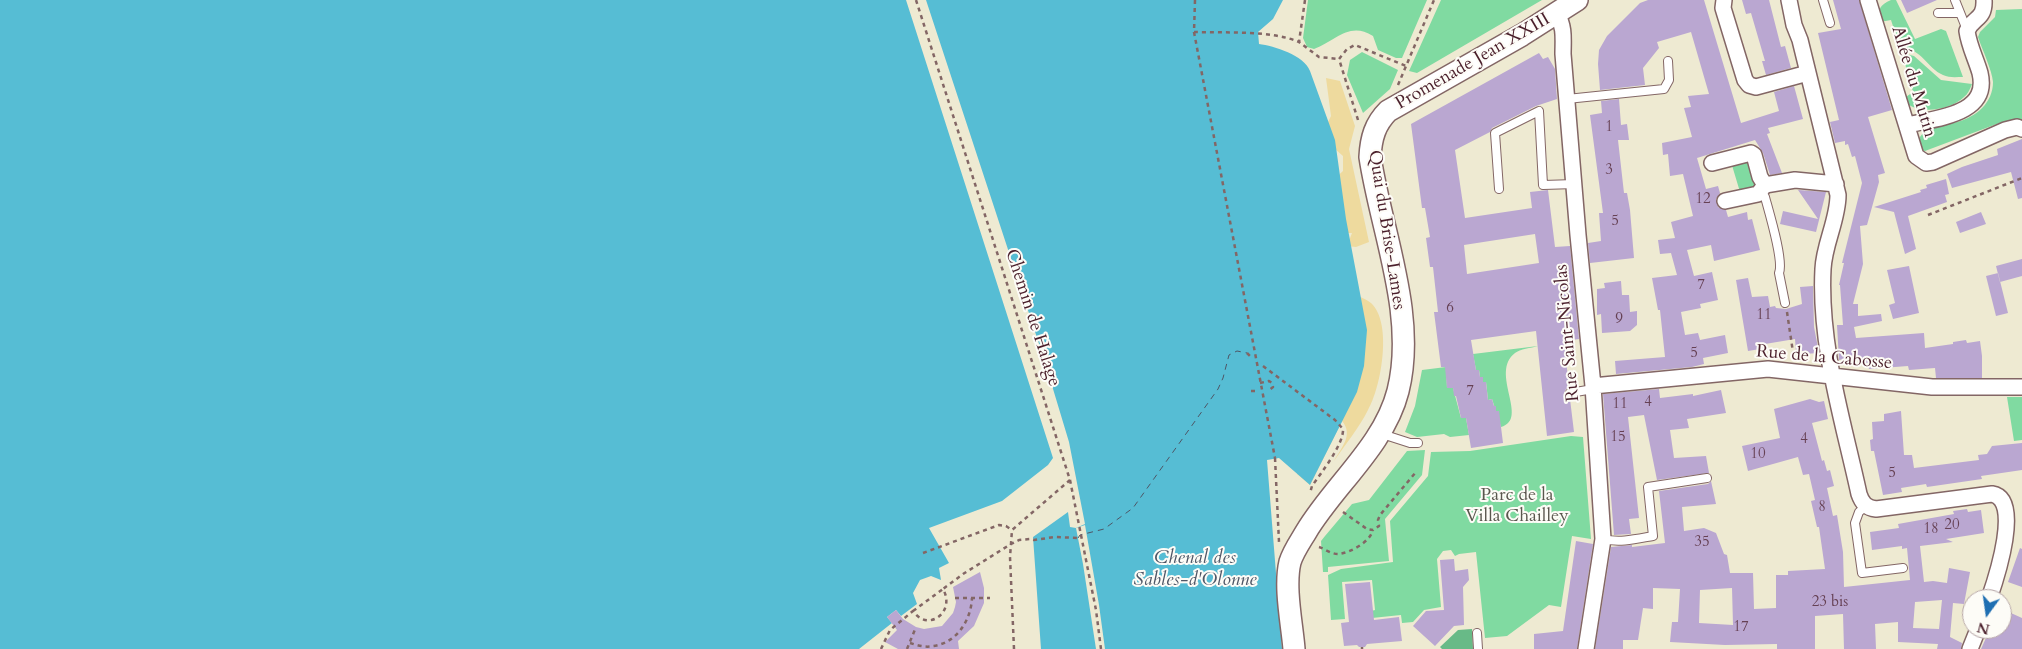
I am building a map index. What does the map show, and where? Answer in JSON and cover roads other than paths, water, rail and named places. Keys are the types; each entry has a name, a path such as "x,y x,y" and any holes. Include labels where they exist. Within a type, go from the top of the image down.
{"street":[{"name":"Promenade Jean XXIII","path":"1372,136 1379,122 1388,111 1578,0"},
{"path":"1724,0 1723,8 1745,80 1749,84 1756,86 1808,73"},
{"path":"1789,0 1838,194 1838,208 1823,267 1824,314 1831,375 1838,394 1859,494 1866,506 1876,508 1999,494 2010,506 2013,520 2012,536 1993,589"},
{"name":"Allée du Mutin","path":"1868,0 1916,156 1926,163 1933,162 2005,130 2019,128"},
{"path":"1907,125 1955,114 1971,106 1978,96 1981,87 1980,74 1968,31 1969,27 1982,14 1984,0"},
{"name":"Rue Saint-Nicolas","path":"1557,14 1562,22 1574,184 1593,387 1602,539 1586,649"},
{"name":"Quai du Brise-Lames","path":"1294,649 1289,592 1292,555 1314,519 1380,434 1398,392 1403,364 1404,343 1395,270 1372,168 1370,147 1372,136"},
{"path":"1712,163 1751,153 1754,155 1763,188"},
{"path":"1725,201 1763,188 1795,180 1836,184"},
{"name":"Rue de la Cabosse","path":"1593,387 1768,369 1932,387 2022,387"}],"lane":[{"path":"1823,0 1830,23"},
{"path":"1955,0 1968,31"},
{"path":"1938,13 1960,14"},
{"path":"1567,99 1664,89 1669,80 1668,61"},
{"path":"1499,189 1495,133 1539,110 1543,185 1574,184"},
{"path":"1763,188 1777,248 1785,303"},
{"path":"1570,393 1593,387"},
{"path":"1380,434 1410,443 1418,443"},
{"path":"1602,539 1614,541 1631,540 1653,536 1648,487 1707,478"},
{"path":"1866,506 1859,512 1855,523 1862,573 1903,568"},
{"path":"1477,633 1478,649"}],"water":[{"path":"0,0 906,0 1053,458 1048,465 1002,501 929,528 949,563 939,568 941,580 931,576 920,580 913,593 917,604 901,616 896,610 887,617 892,623 859,649 0,649"},
{"name":"Chenal des Sables-d'Olonne","path":"926,0 1283,0 1273,19 1258,32 1259,44 1288,52 1302,60 1310,71 1335,140 1346,219 1367,330 1364,366 1357,392 1310,485 1279,458 1267,460 1282,649 1041,649 1033,537 1068,512 1070,527 1076,528 1085,524 1069,442 1044,359"}],"park label":[{"name":"Parc de la Villa Chailley","path":"1517,506"}]}
